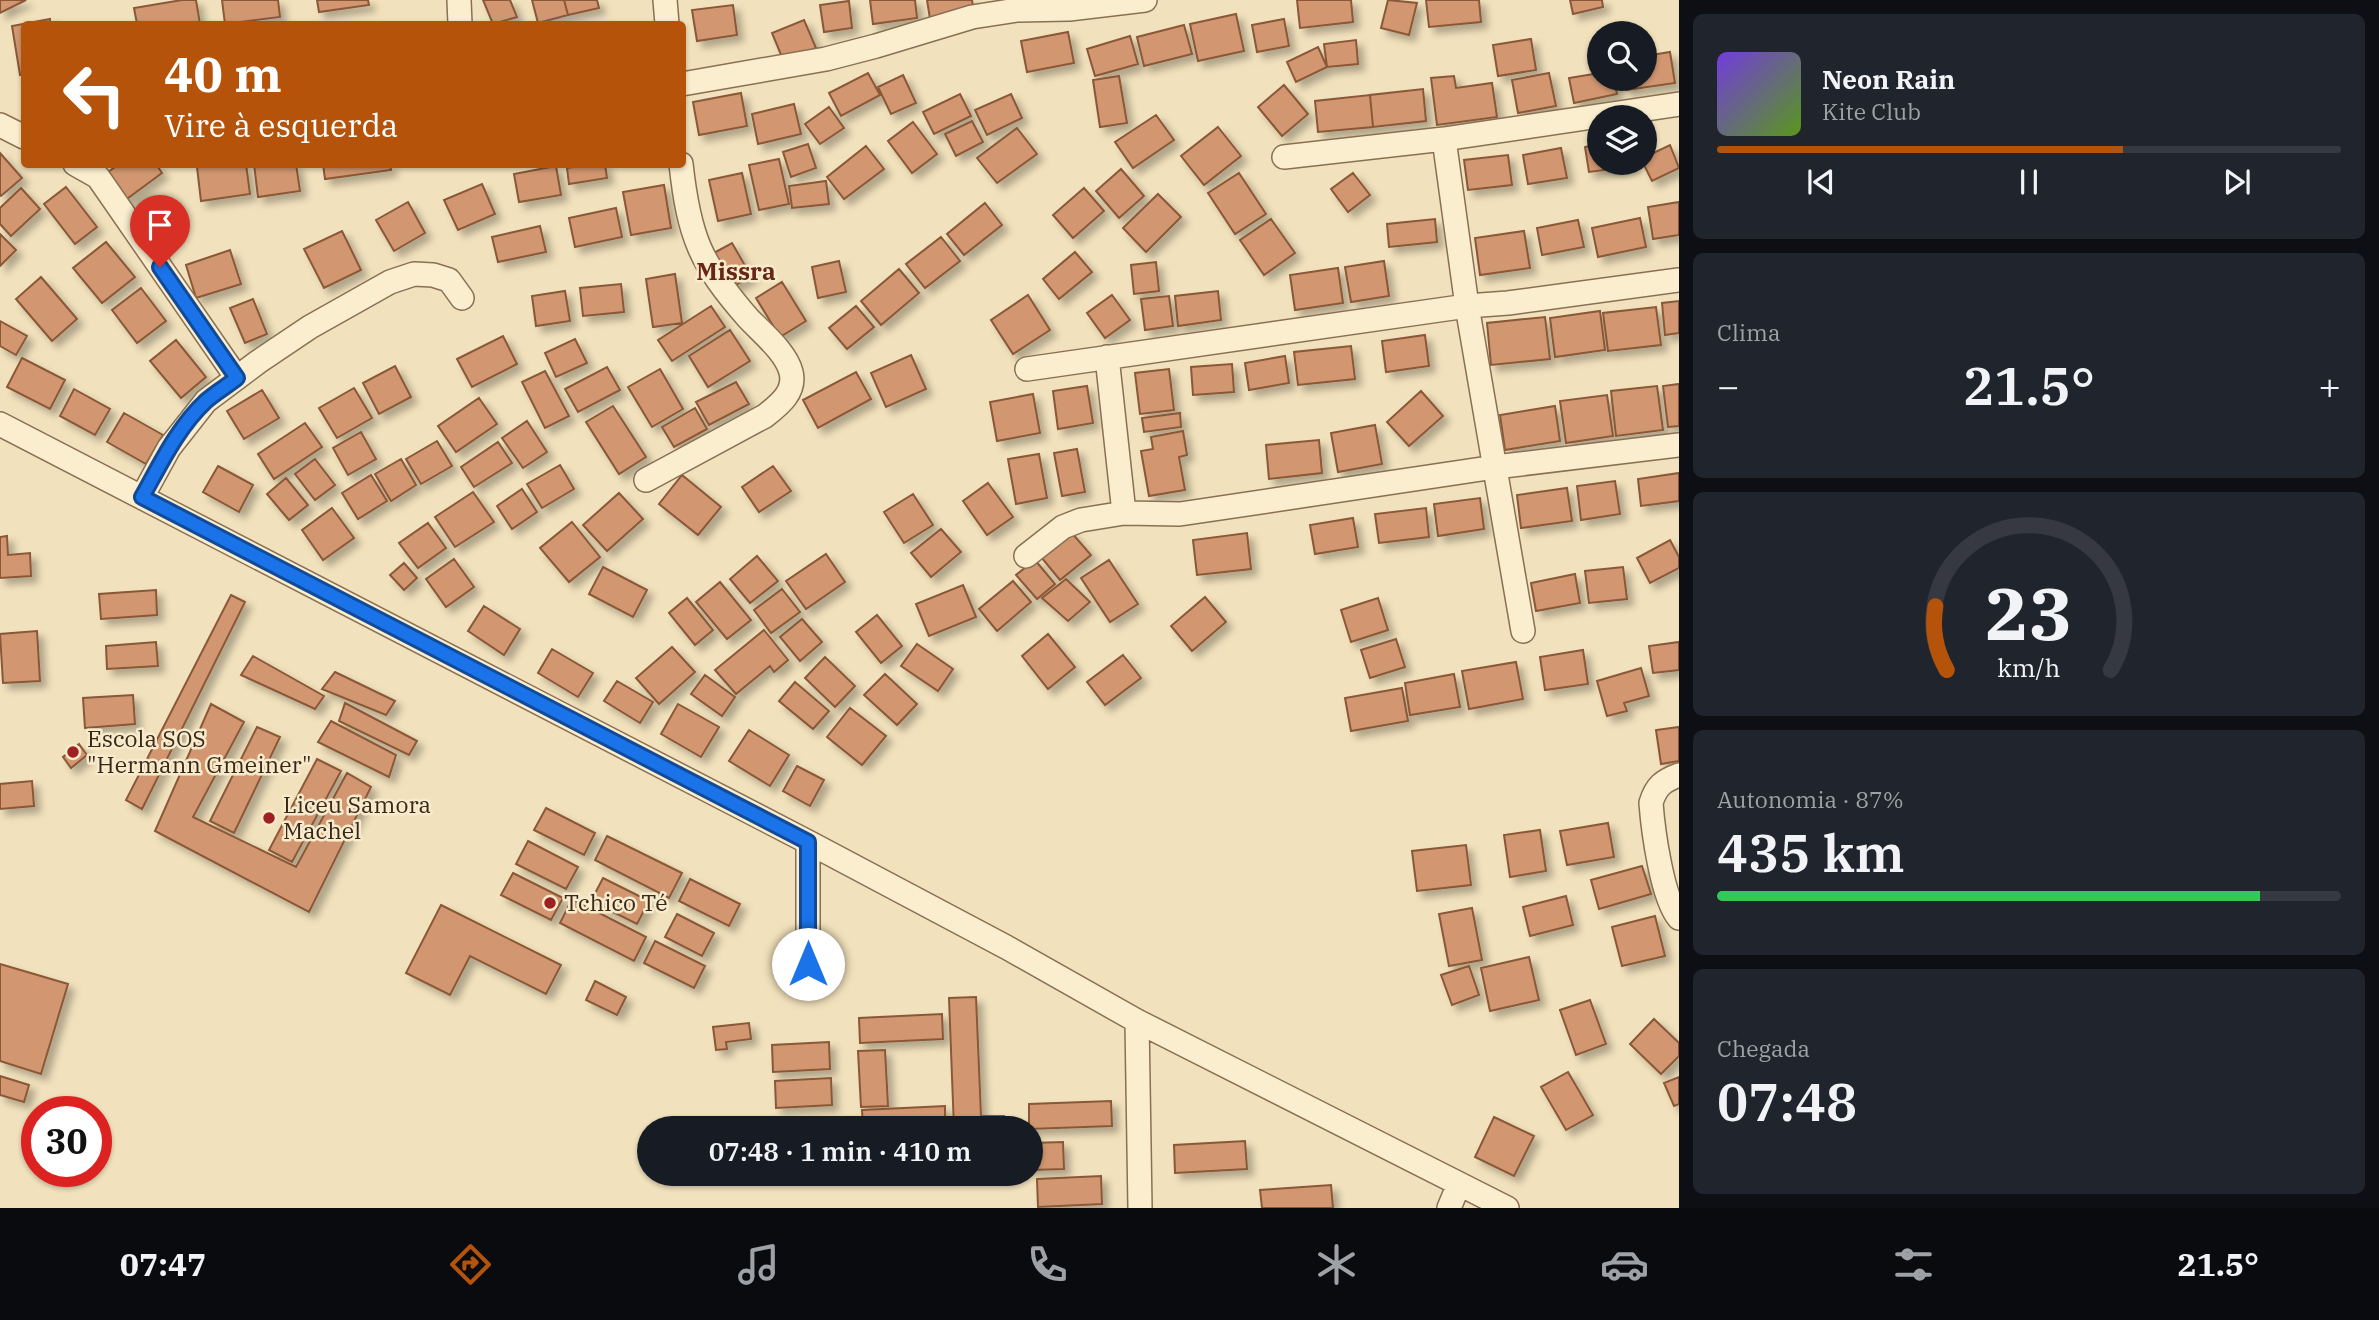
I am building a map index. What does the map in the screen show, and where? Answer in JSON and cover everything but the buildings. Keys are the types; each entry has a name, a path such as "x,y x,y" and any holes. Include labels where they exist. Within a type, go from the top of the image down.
{"street":[{"path":"459,0 460,21"},
{"path":"665,0 667,21"},
{"path":"686,83 827,59 972,17 1068,4 1145,0"},
{"path":"1284,157 1444,139 1679,104"},
{"path":"0,125 21,136"},
{"path":"1444,139 1467,306 1523,631"},
{"path":"82,168 98,177 237,378"},
{"path":"646,480 765,415 782,402 791,388 792,374 784,358 729,296 695,242 686,210 681,168"},
{"path":"142,497 169,448 206,401 310,327 390,282 414,274 433,275 449,280 462,298"},
{"path":"1027,369 1467,306 1679,280"},
{"path":"1107,357 1124,513"},
{"path":"0,425 808,842 1006,947 1137,1021 1507,1208"},
{"path":"1026,556 1063,527 1081,520 1124,513 1180,514 1495,467 1679,445"},
{"path":"1679,775 1665,780 1655,790 1651,803 1667,895 1679,918"},
{"path":"808,842 808,964"},
{"path":"1137,1021 1140,1208"},
{"path":"1449,1208 1459,1184"}],"place":[{"name":"Escola SOS \"Hermann Gmeiner\"","path":"73,752"},
{"name":"Liceu Samora Machel","path":"269,818"},
{"name":"Tchico Té","path":"550,903"}],"district":[{"name":"Missra","path":"736,272"}],"route":[{"path":"160,267 237,378 206,401 186,424 169,448 142,497 808,842 808,964"}]}
